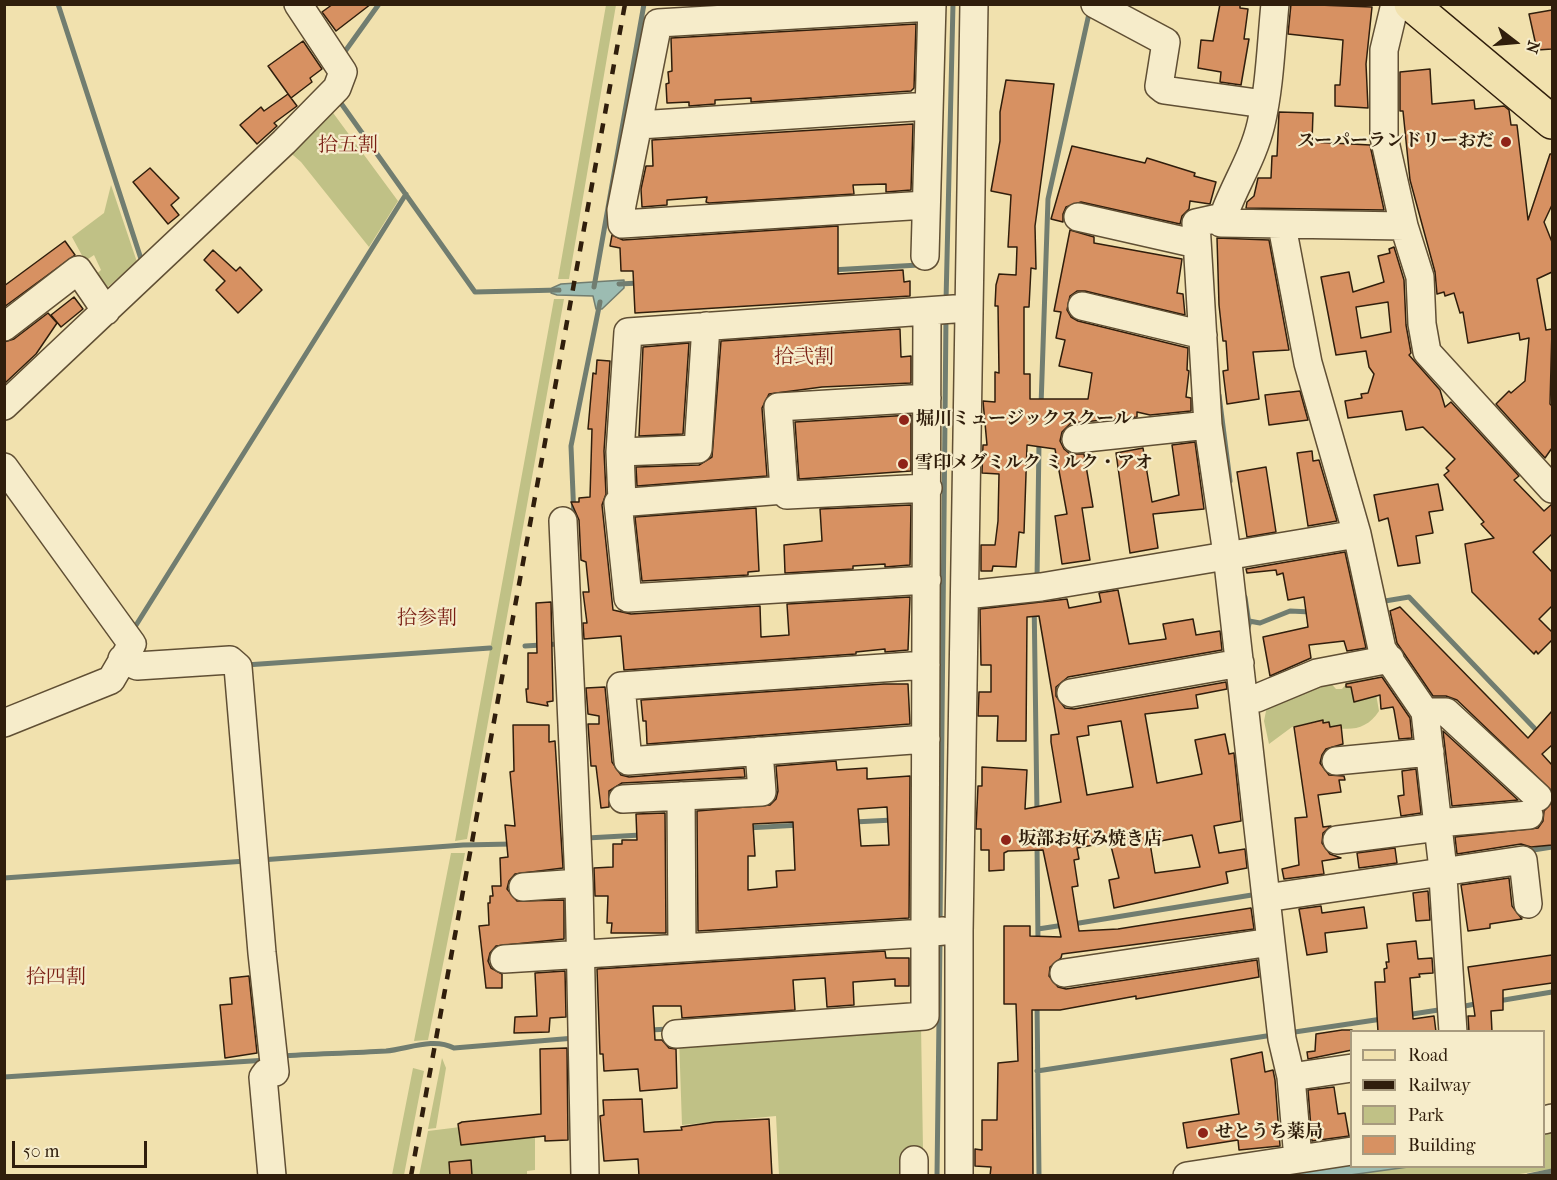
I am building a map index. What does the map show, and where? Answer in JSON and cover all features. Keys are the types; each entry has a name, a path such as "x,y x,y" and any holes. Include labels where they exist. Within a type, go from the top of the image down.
{"main road":[{"path":"1411,4 1552,122"}],"street":[{"path":"4,406 102,305 333,92 344,72 298,4"},
{"path":"676,1034 925,1016 942,932 947,310 974,4"},
{"path":"1095,4 1166,42 1158,75 1158,86 1164,90 1258,104"},
{"path":"1275,4 1258,104 1260,125 1246,167 1210,225 1203,335 1208,425 1235,553 1240,663 1250,698 1272,897 1271,942 1281,1034 1291,1077 1298,1159"},
{"path":"1395,4 1384,50 1384,137 1404,226 1420,277 1422,324 1427,352 1552,489"},
{"path":"925,256 932,6 658,23 621,210 622,224 926,205"},
{"path":"639,125 929,106"},
{"path":"1078,217 1210,225 1221,223 1282,226 1404,226"},
{"path":"1282,226 1308,363 1357,534 1382,649 1425,712 1443,872 1452,1016"},
{"path":"4,327 78,270 102,305"},
{"path":"1082,306 1203,335"},
{"path":"622,502 620,452 628,332 947,310"},
{"path":"947,310 927,398 928,488 946,599 926,665 926,739 959,1176"},
{"path":"620,452 698,449 706,326"},
{"path":"927,398 778,407 784,490 787,495 928,488"},
{"path":"1076,439 1208,425"},
{"path":"4,466 121,657 137,666 230,660 238,667 273,1065 264,1077 272,1176"},
{"path":"784,490 618,503 628,598 946,599 1037,587 1357,534"},
{"path":"563,521 579,883 585,1176"},
{"path":"4,723 111,680 121,657"},
{"path":"1250,698 1317,673 1390,659"},
{"path":"1071,693 1240,663"},
{"path":"926,665 621,686 628,761 926,739"},
{"path":"1337,840 1438,825 1534,806 1446,712 1425,712"},
{"path":"623,799 762,792 759,752"},
{"path":"1336,761 1430,752"},
{"path":"681,796 682,948"},
{"path":"1272,897 1524,860 1528,904"},
{"path":"523,887 579,883"},
{"path":"504,960 942,932"},
{"path":"1064,973 1271,942"},
{"path":"1291,1077 1350,1068"},
{"path":"1187,1176 1240,1172 1298,1159 1350,1151"}],"green space":[{"path":"606,5 616,5 569,279 558,279"},
{"path":"328,106 398,201 369,247 301,162 286,149"},
{"path":"111,185 137,262 103,291 94,276 101,270 94,255 85,261 72,237 104,213"},
{"path":"554,299 564,299 467,839 455,841"},
{"path":"1358,671 1373,677 1379,711 1373,719 1350,729 1333,727 1317,721 1292,727 1269,744 1264,721 1267,706 1327,679 1336,689 1342,689 1346,684 1345,674"},
{"path":"451,853 465,853 428,1040 414,1041"},
{"path":"921,1024 923,1150 904,1150 905,1175 779,1175 776,1116 682,1125 679,1038"},
{"path":"442,1058 446,1068 436,1128 428,1129"},
{"path":"413,1068 424,1071 404,1175 392,1175"},
{"path":"525,1119 535,1126 535,1170 527,1171 527,1175 419,1176 428,1131"},
{"path":"1552,1126 1552,1169 1513,1175 1245,1176 1350,1166 1350,1168 1545,1168 1545,1128"}],"water":[{"path":"624,280 624,288 602,309 596,309 593,296 551,293 552,288 561,284"},
{"path":"1350,1158 1350,1168 1401,1168 1350,1175 1238,1176"}],"building":[{"path":"333,4 371,4 336,31 322,12"},
{"path":"1220,4 1240,4 1240,8 1248,9 1244,39 1249,39 1241,85 1220,82 1221,72 1198,68 1201,40 1213,41"},
{"path":"1291,4 1372,7 1366,64 1368,108 1335,106 1335,85 1340,85 1343,40 1288,34"},
{"path":"1552,10 1552,49 1537,50 1529,14"},
{"path":"916,24 914,88 911,91 751,102 751,98 715,100 715,104 689,106 689,102 667,103 666,84 669,83 668,72 672,71 671,38"},
{"path":"303,41 322,69 310,78 312,82 291,98 268,66"},
{"path":"1430,69 1432,104 1474,100 1475,109 1504,106 1509,110 1511,125 1517,125 1528,220 1550,154 1552,154 1552,205 1544,222 1552,242 1552,272 1537,279 1546,330 1552,329 1550,404 1552,406 1552,448 1545,458 1496,404 1509,391 1511,393 1525,381 1529,338 1520,340 1519,333 1468,343 1463,312 1460,313 1454,293 1445,296 1444,292 1437,294 1435,272 1410,180 1403,111 1400,111 1400,72"},
{"path":"1006,80 1054,84 1035,226 1036,269 1031,268 1029,307 1024,307 1024,374 1030,374 1030,399 1088,399 1092,373 1059,366 1065,340 1056,338 1061,312 1054,311 1070,230 1094,237 1094,243 1182,259 1177,293 1183,294 1185,315 1085,291 1077,291 1070,296 1067,310 1071,317 1078,321 1188,348 1187,370 1189,371 1186,397 1191,398 1191,411 1150,415 1137,412 1137,417 1071,423 1062,432 1060,441 1064,449 1070,454 1084,454 1093,507 1082,508 1090,560 1062,564 1055,516 1067,514 1055,449 1027,445 1024,533 1019,532 1016,567 993,566 992,571 981,571 981,545 995,545 998,521 999,474 982,473 983,445 987,445 983,401 995,402 995,372 999,373 996,285 999,274 1016,275 1017,247 1008,247 1011,195 991,191 1000,141 1000,112"},
{"path":"288,94 297,106 274,123 277,126 257,144 240,125 261,107 264,111"},
{"path":"1279,112 1313,113 1312,142 1370,145 1384,210 1246,208 1247,202 1254,196 1258,178 1271,178 1272,156 1277,156"},
{"path":"913,124 911,190 886,192 886,184 853,185 854,194 709,203 706,202 707,197 667,200 667,205 642,207 641,189 646,166 653,166 652,140"},
{"path":"1072,146 1145,163 1147,158 1195,173 1194,176 1216,182 1210,204 1190,201 1189,209 1182,216 1180,224 1081,202 1066,207 1063,222 1051,219"},
{"path":"150,168 179,198 171,205 179,215 168,224 133,182"},
{"path":"838,226 838,274 903,270 904,282 910,281 910,296 635,313 633,271 621,271 620,248 610,246 612,235 623,240"},
{"path":"1217,238 1269,240 1289,350 1253,352 1259,399 1227,404 1223,371 1228,370 1226,341 1223,341 1219,305"},
{"path":"65,241 75,255 4,307 4,286"},
{"path":"1394,247 1404,280 1406,325 1411,353 1409,355 1440,390 1445,407 1451,402 1519,476 1514,480 1544,511 1552,504 1552,534 1533,552 1552,572 1552,606 1539,619 1552,632 1552,640 1538,654 1536,651 1534,654 1472,592 1465,544 1494,538 1481,524 1484,522 1444,475 1449,471 1446,468 1455,459 1423,427 1406,430 1402,411 1348,418 1345,401 1362,398 1361,394 1368,393 1374,374 1369,367 1366,351 1336,355 1321,277 1349,272 1353,292 1384,282 1378,256 1390,253 1389,249","holes":["1388,302 1391,332 1361,338 1356,307"]},
{"path":"213,250 236,271 240,267 262,290 238,313 216,290 225,281 204,260"},
{"path":"74,297 83,309 61,327 51,315"},
{"path":"48,313 57,323 36,354 4,384 4,342 14,339"},
{"path":"900,329 901,357 911,356 911,383 822,387 769,394 762,408 767,476 637,486 636,467 699,465 712,457 721,341"},
{"path":"689,343 683,434 639,436 643,347"},
{"path":"597,360 610,361 604,451 606,494 602,505 613,610 631,614 760,606 761,637 789,635 787,604 910,597 908,650 885,652 885,649 856,652 856,654 624,670 621,636 584,639 583,623 587,623 583,592 589,592 586,562 581,560 579,520 571,502 579,502 579,498 590,497 592,429 588,429 593,373 596,374"},
{"path":"1300,391 1308,420 1269,425 1265,395"},
{"path":"911,415 911,471 799,479 795,422"},
{"path":"1195,442 1204,509 1153,514 1158,548 1130,553 1116,453 1143,448 1152,502 1179,495 1172,445"},
{"path":"1312,451 1313,461 1319,460 1337,521 1308,526 1297,453"},
{"path":"1266,467 1276,532 1247,537 1237,472"},
{"path":"1438,484 1443,510 1429,512 1433,533 1416,536 1420,563 1398,566 1388,518 1379,521 1374,495"},
{"path":"911,505 910,565 853,566 853,569 785,573 784,545 822,541 820,509"},
{"path":"756,508 759,571 748,572 748,575 642,581 635,517"},
{"path":"1345,552 1366,648 1347,651 1344,641 1309,645 1311,658 1270,676 1263,637 1308,627 1304,597 1288,600 1283,573 1277,575 1276,570 1247,573 1246,569"},
{"path":"1118,590 1129,644 1166,639 1163,624 1193,619 1196,635 1220,631 1222,650 1068,677 1056,687 1056,696 1065,708 1074,709 1226,682 1227,689 1196,695 1198,708 1145,714 1157,783 1202,774 1195,740 1225,734 1229,754 1234,753 1241,821 1214,826 1219,853 1245,849 1247,868 1226,872 1228,883 1114,908 1109,880 1119,878 1110,842 1077,848 1079,859 1074,860 1078,886 1072,887 1079,931 1118,929 1251,908 1254,929 1062,954 1061,958 1050,967 1049,976 1058,987 1066,989 1257,960 1259,977 1136,999 1136,996 1060,1010 1032,1010 1033,1176 990,1176 991,1167 975,1166 975,1149 982,1150 982,1120 997,1120 998,1063 1018,1061 1016,1004 1004,1004 1004,926 1030,926 1030,936 1061,937 1043,850 1008,851 1004,853 1004,870 989,871 989,850 981,850 981,829 976,829 978,786 982,786 982,767 1027,770 1025,809 1061,802 1051,742 1051,735 1059,734 1039,616 1027,617 1026,741 997,741 998,716 978,716 979,692 991,692 991,665 981,665 980,609 1067,599 1069,608 1101,602 1099,593","holes":["1121,721 1133,787 1087,795 1077,737 1089,735 1088,726","1192,835 1200,867 1155,873 1150,843"]},
{"path":"551,602 553,701 547,702 548,706 527,702 526,689 528,689 528,653 537,653 536,603"},
{"path":"1400,607 1528,738 1552,711 1552,745 1542,754 1552,765 1552,791 1457,700 1446,696 1433,696 1397,643 1390,611"},
{"path":"1382,677 1410,718 1412,738 1399,739 1393,707 1381,709 1380,695 1354,702 1351,687 1346,687 1346,684"},
{"path":"908,684 910,724 647,744 646,721 643,721 641,700"},
{"path":"605,687 612,762 621,775 629,777 744,768 745,777 622,783 609,791 609,807 601,808 596,766 591,766 588,724 599,724 599,716 588,714 586,688"},
{"path":"1323,720 1323,723 1329,722 1330,727 1341,725 1343,744 1326,749 1320,763 1329,775 1344,776 1345,780 1339,780 1341,792 1318,795 1323,827 1331,826 1323,833 1322,843 1330,854 1341,858 1322,861 1324,874 1284,879 1282,869 1299,865 1295,818 1307,817 1294,727"},
{"path":"513,725 549,725 549,742 555,741 563,868 515,874 509,881 507,889 517,901 564,900 564,939 496,946 490,953 488,961 491,968 502,974 502,988 486,988 479,926 489,925 488,903 490,903 490,896 493,896 492,886 501,886 500,858 508,857 505,825 515,826 510,772 514,771"},
{"path":"1443,731 1518,800 1452,806"},
{"path":"836,761 837,770 867,768 867,779 910,776 909,918 698,931 697,811 770,805 776,799 778,791 776,766","holes":["887,807 889,845 861,846 858,809","793,822 795,870 776,871 777,887 748,890 748,856 755,856 753,824"]},
{"path":"1416,769 1421,813 1401,816 1398,796 1404,795 1402,771"},
{"path":"1552,802 1552,845 1531,847 1521,844 1457,854 1455,837 1538,828 1543,821 1544,811"},
{"path":"665,813 666,933 611,933 612,923 607,923 608,896 595,896 594,868 613,867 613,844 622,844 622,840 637,840 636,814"},
{"path":"1395,848 1397,863 1359,868 1357,853"},
{"path":"1509,878 1512,906 1522,919 1490,924 1490,928 1468,931 1461,885"},
{"path":"1428,891 1430,920 1416,921 1413,893"},
{"path":"1321,906 1322,913 1364,907 1367,928 1325,933 1327,952 1307,955 1299,909"},
{"path":"1416,941 1418,959 1432,958 1433,973 1419,974 1420,977 1410,978 1413,1019 1434,1016 1436,1030 1378,1030 1375,982 1385,982 1384,969 1387,968 1386,962 1389,962 1387,944"},
{"path":"885,951 886,958 909,958 909,986 895,986 895,979 853,982 854,1005 827,1007 825,978 793,980 795,1010 682,1018 681,1006 653,1006 655,1040 662,1040 669,1048 676,1049 677,1088 640,1091 638,1069 604,1071 603,1054 600,1054 597,969"},
{"path":"1552,955 1552,983 1503,990 1503,1010 1491,1011 1492,1030 1469,1030 1468,1016 1475,1016 1468,967"},
{"path":"565,971 566,1017 550,1018 549,1032 514,1033 515,1017 537,1016 535,973"},
{"path":"249,976 257,1053 225,1058 220,1005 232,1004 230,978"},
{"path":"1350,1030 1350,1050 1308,1059 1307,1052 1315,1051 1316,1034"},
{"path":"567,1048 568,1140 545,1141 545,1136 461,1145 458,1124 462,1122 541,1114 540,1049"},
{"path":"1262,1052 1265,1072 1273,1070 1275,1080 1280,1146 1239,1150 1238,1140 1187,1148 1183,1123 1239,1114 1231,1059"},
{"path":"1334,1087 1338,1114 1345,1113 1349,1136 1312,1141 1308,1090"},
{"path":"642,1099 644,1132 682,1130 681,1127 715,1122 769,1119 772,1176 639,1176 638,1159 604,1161 600,1116 604,1115 603,1100"},
{"path":"471,1160 472,1176 450,1176 449,1162"}],"waterway":[{"path":"58,4 142,262"},
{"path":"346,50 379,4"},
{"path":"594,287 644,4"},
{"path":"946,301 953,4"},
{"path":"1041,406 1048,199 1090,9"},
{"path":"338,99 475,292 559,290"},
{"path":"133,630 406,194"},
{"path":"831,270 919,265"},
{"path":"619,284 639,283"},
{"path":"574,518 571,446 600,302"},
{"path":"940,925 946,316"},
{"path":"1219,395 1230,481"},
{"path":"1037,580 1039,442"},
{"path":"1034,595 1037,813"},
{"path":"1245,597 1249,624 1247,632"},
{"path":"1379,602 1409,597 1539,733"},
{"path":"1249,621 1260,623 1290,611 1311,612"},
{"path":"525,646 558,644"},
{"path":"246,665 490,648"},
{"path":"854,822 893,820"},
{"path":"747,828 800,825"},
{"path":"587,838 641,835"},
{"path":"261,860 463,845 512,844"},
{"path":"1037,844 1038,942"},
{"path":"1527,851 1552,847"},
{"path":"4,878 246,861"},
{"path":"1073,924 1258,894"},
{"path":"1038,929 1064,925"},
{"path":"937,1176 940,940"},
{"path":"1498,1001 1552,992"},
{"path":"1037,1003 1039,1176"},
{"path":"1460,1007 1480,1003"},
{"path":"1406,1015 1445,1009"},
{"path":"1288,1033 1382,1019"},
{"path":"649,1030 670,1029"},
{"path":"1037,1071 1273,1035"},
{"path":"280,1056 386,1051 429,1044 454,1048 575,1038"},
{"path":"4,1077 267,1060"},
{"path":"1528,1176 1552,1171"}],"railway":[{"path":"411,1176 625,4"}],"place":[{"name":"スーパーランドリーおだ","path":"1506,142"},
{"name":"堀川ミュージックスクール","path":"904,420"},
{"name":"雪印メグミルク ミルク・アオ","path":"903,464"},
{"name":"坂部お好み焼き店","path":"1006,840"},
{"name":"せとうち薬局","path":"1203,1133"}],"district":[{"name":"拾五割","path":"348,146"},
{"name":"拾弐割","path":"804,358"},
{"name":"拾参割","path":"427,619"},
{"name":"拾四割","path":"56,978"}]}
